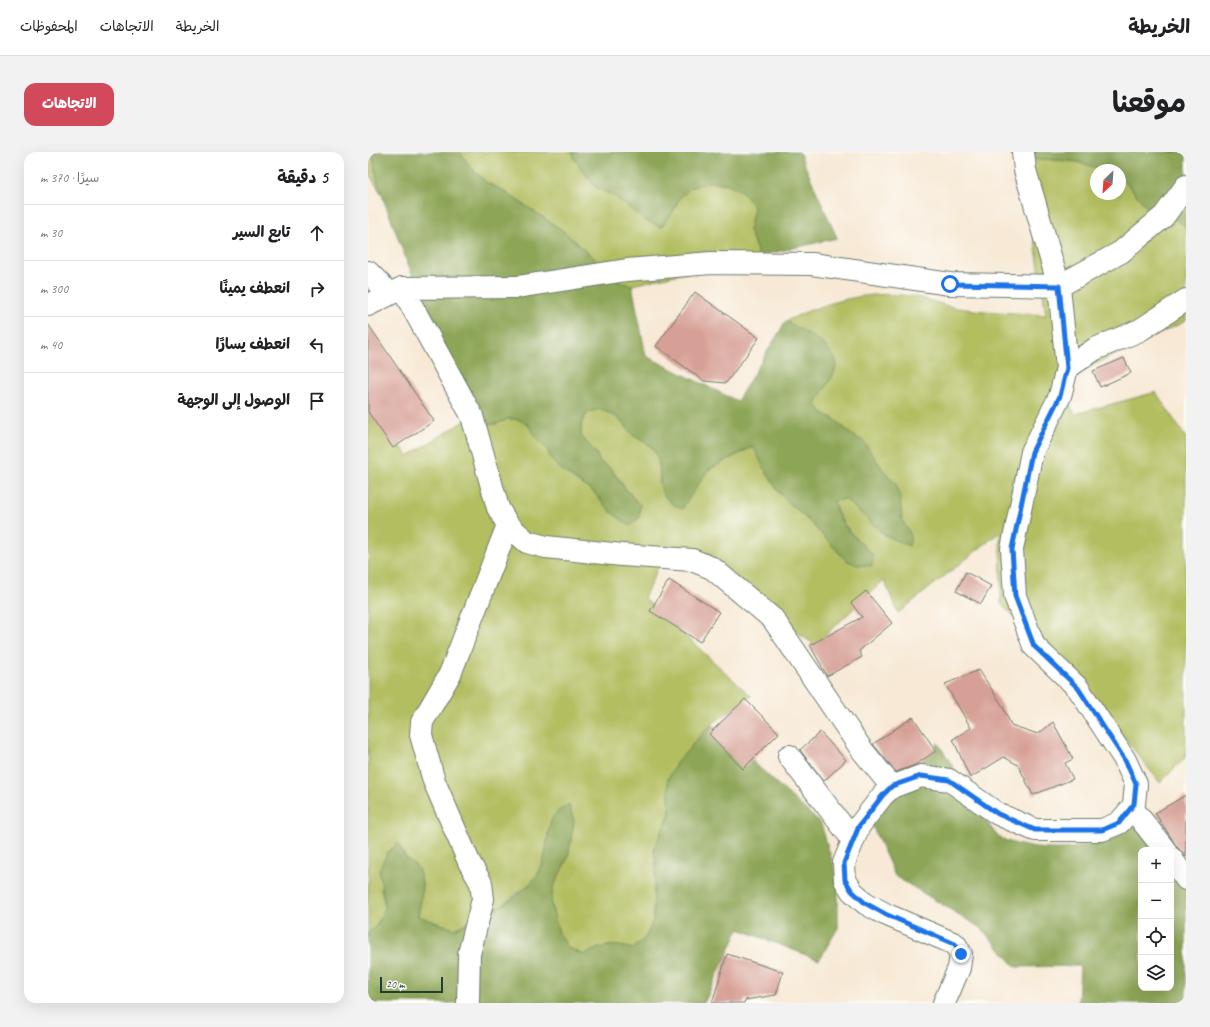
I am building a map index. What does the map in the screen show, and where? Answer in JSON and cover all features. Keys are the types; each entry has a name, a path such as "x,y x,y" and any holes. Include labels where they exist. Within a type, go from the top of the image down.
{"street":[{"path":"944,1003 959,968 961,954 955,944 885,914 865,903 852,891 845,880 844,863 859,826 883,795 892,786 921,776 949,780 998,814 1035,830 1102,830 1119,823 1132,808 1134,804 1136,784 1125,760 1078,688 1034,646 1015,596 1012,549 1032,452 1060,396 1067,368 1059,286 1025,170 1023,152"},
{"path":"368,305 395,291 517,287 627,270 711,263 812,264 950,284 1059,286 1121,252 1164,216 1186,186"},
{"path":"368,272 395,291 472,416 498,508 508,525 527,542 546,547 622,556 692,560 712,568 773,619 862,750 892,786"},
{"path":"1067,368 1095,349 1140,330 1186,300"},
{"path":"468,1003 468,954 483,899 481,883 469,862 434,781 421,735 422,722 450,674 508,525"},
{"path":"789,756 853,840"},
{"path":"1132,808 1163,847"},
{"path":"1174,862 1186,879"}],"green space":[{"path":"368,152 375,152 373,159 384,198 368,172"},
{"path":"375,152 460,152 470,167 487,183 500,189 562,230 596,260 610,277 621,283 632,285 646,356 737,401 786,321 818,340 832,353 836,360 836,367 816,405 824,414 834,419 852,435 863,441 884,471 896,484 900,496 902,520 911,535 909,546 885,535 845,499 834,501 836,510 843,524 873,555 872,566 857,565 846,560 811,523 780,494 765,470 753,446 708,470 682,509 671,503 661,490 658,459 652,447 632,434 618,417 599,409 587,413 581,424 581,436 596,453 600,462 611,469 625,489 640,505 639,518 630,526 611,512 594,492 562,470 552,461 547,449 538,440 529,425 518,419 508,419 496,424 483,425 474,415 410,269 376,176 374,159"},
{"path":"460,152 573,152 574,159 595,187 614,196 628,206 672,214 681,196 696,185 717,182 731,186 745,194 755,208 749,230 759,256 632,285 621,283 610,277 596,260 562,230 500,189 487,183 470,167"},
{"path":"573,152 799,152 837,238 759,256 749,230 754,208 744,193 727,183 710,182 690,188 679,199 672,214 661,227 644,220 614,196 595,187 574,159"},
{"path":"1029,152 1186,152 1186,228 1178,221 1152,211 1144,204 1126,184 1126,164 1090,164 1090,166 1076,161 1039,159 1022,155"},
{"path":"1022,155 1090,165 1090,200 1126,200 1126,183 1149,209 1182,222 1186,228 1186,321 1058,382 1075,414 1156,392 1186,438 1186,757 1160,783 1078,678 1001,604 1000,532 898,613 884,580 815,645 669,544 644,598 751,696 712,724 700,735 668,778 670,814 654,848 656,866 653,921 645,938 633,949 619,946 608,946 584,955 568,948 559,933 551,904 553,888 568,857 574,821 569,805 548,832 547,849 541,869 531,883 502,905 454,929 418,916 422,883 418,868 405,857 398,843 381,888 385,907 377,925 368,933 368,400 408,456 474,415 496,424 508,419 518,419 529,426 538,440 547,449 552,461 573,479 594,492 602,503 632,496 611,469 600,462 596,453 581,436 581,424 587,413 599,408 622,421 632,434 653,448 658,458 661,472 659,483 681,508 708,470 754,446 765,470 780,494 811,523 846,560 873,555 849,531 836,510 834,501 845,499 885,535 910,535 902,520 896,484 884,471 863,441 852,435 834,419 824,414 816,405 819,396 826,387 826,346 786,321 831,303 862,296 878,295 910,296 957,308 1046,315"},
{"path":"712,724 821,824 838,880 838,928 819,960 739,929 704,1003 368,1003 368,933 377,925 385,907 379,870 387,853 398,843 405,857 418,868 422,883 418,916 455,929 515,897 535,879 541,868 545,855 550,823 559,810 569,805 574,821 568,857 553,888 551,904 559,933 568,948 584,955 608,946 619,946 633,949 645,938 653,921 656,866 654,848 670,814 668,779 677,762"},
{"path":"938,743 992,829 997,835 1010,842 1041,848 1073,848 1088,845 1117,834 1144,817 1169,847 1138,847 1138,991 1174,991 1174,853 1186,868 1186,1003 1078,1003 1080,966 1016,967 981,928 895,876 871,823"}],"building":[{"path":"695,292 759,338 726,383 704,381 656,346"},
{"path":"368,324 434,421 393,448 368,412"},
{"path":"1124,358 1131,373 1100,387 1093,371"},
{"path":"966,572 991,586 981,604 956,591"},
{"path":"669,580 719,612 700,642 650,611"},
{"path":"866,591 892,623 859,651 862,657 827,676 810,645 862,617 851,603"},
{"path":"979,670 1002,705 1011,725 1038,734 1053,722 1073,759 1065,763 1073,779 1033,795 1018,765 1004,757 970,778 953,739 971,728 945,684"},
{"path":"745,699 779,733 743,769 709,734"},
{"path":"913,717 936,751 915,765 896,772 873,744"},
{"path":"820,732 846,760 824,781 800,750"},
{"path":"1186,795 1186,857 1177,847 1155,813"},
{"path":"727,954 783,972 776,995 745,1000 744,1003 712,1003"}],"route":[{"path":"950,284 1059,286 1067,368 1060,396 1032,452 1012,549 1015,596 1034,646 1078,688 1125,760 1136,784 1134,804 1132,808 1119,823 1102,830 1035,830 998,814 949,780 921,776 892,786 883,795 859,826 844,863 845,880 852,891 865,903 885,914 955,944 961,954"}]}
